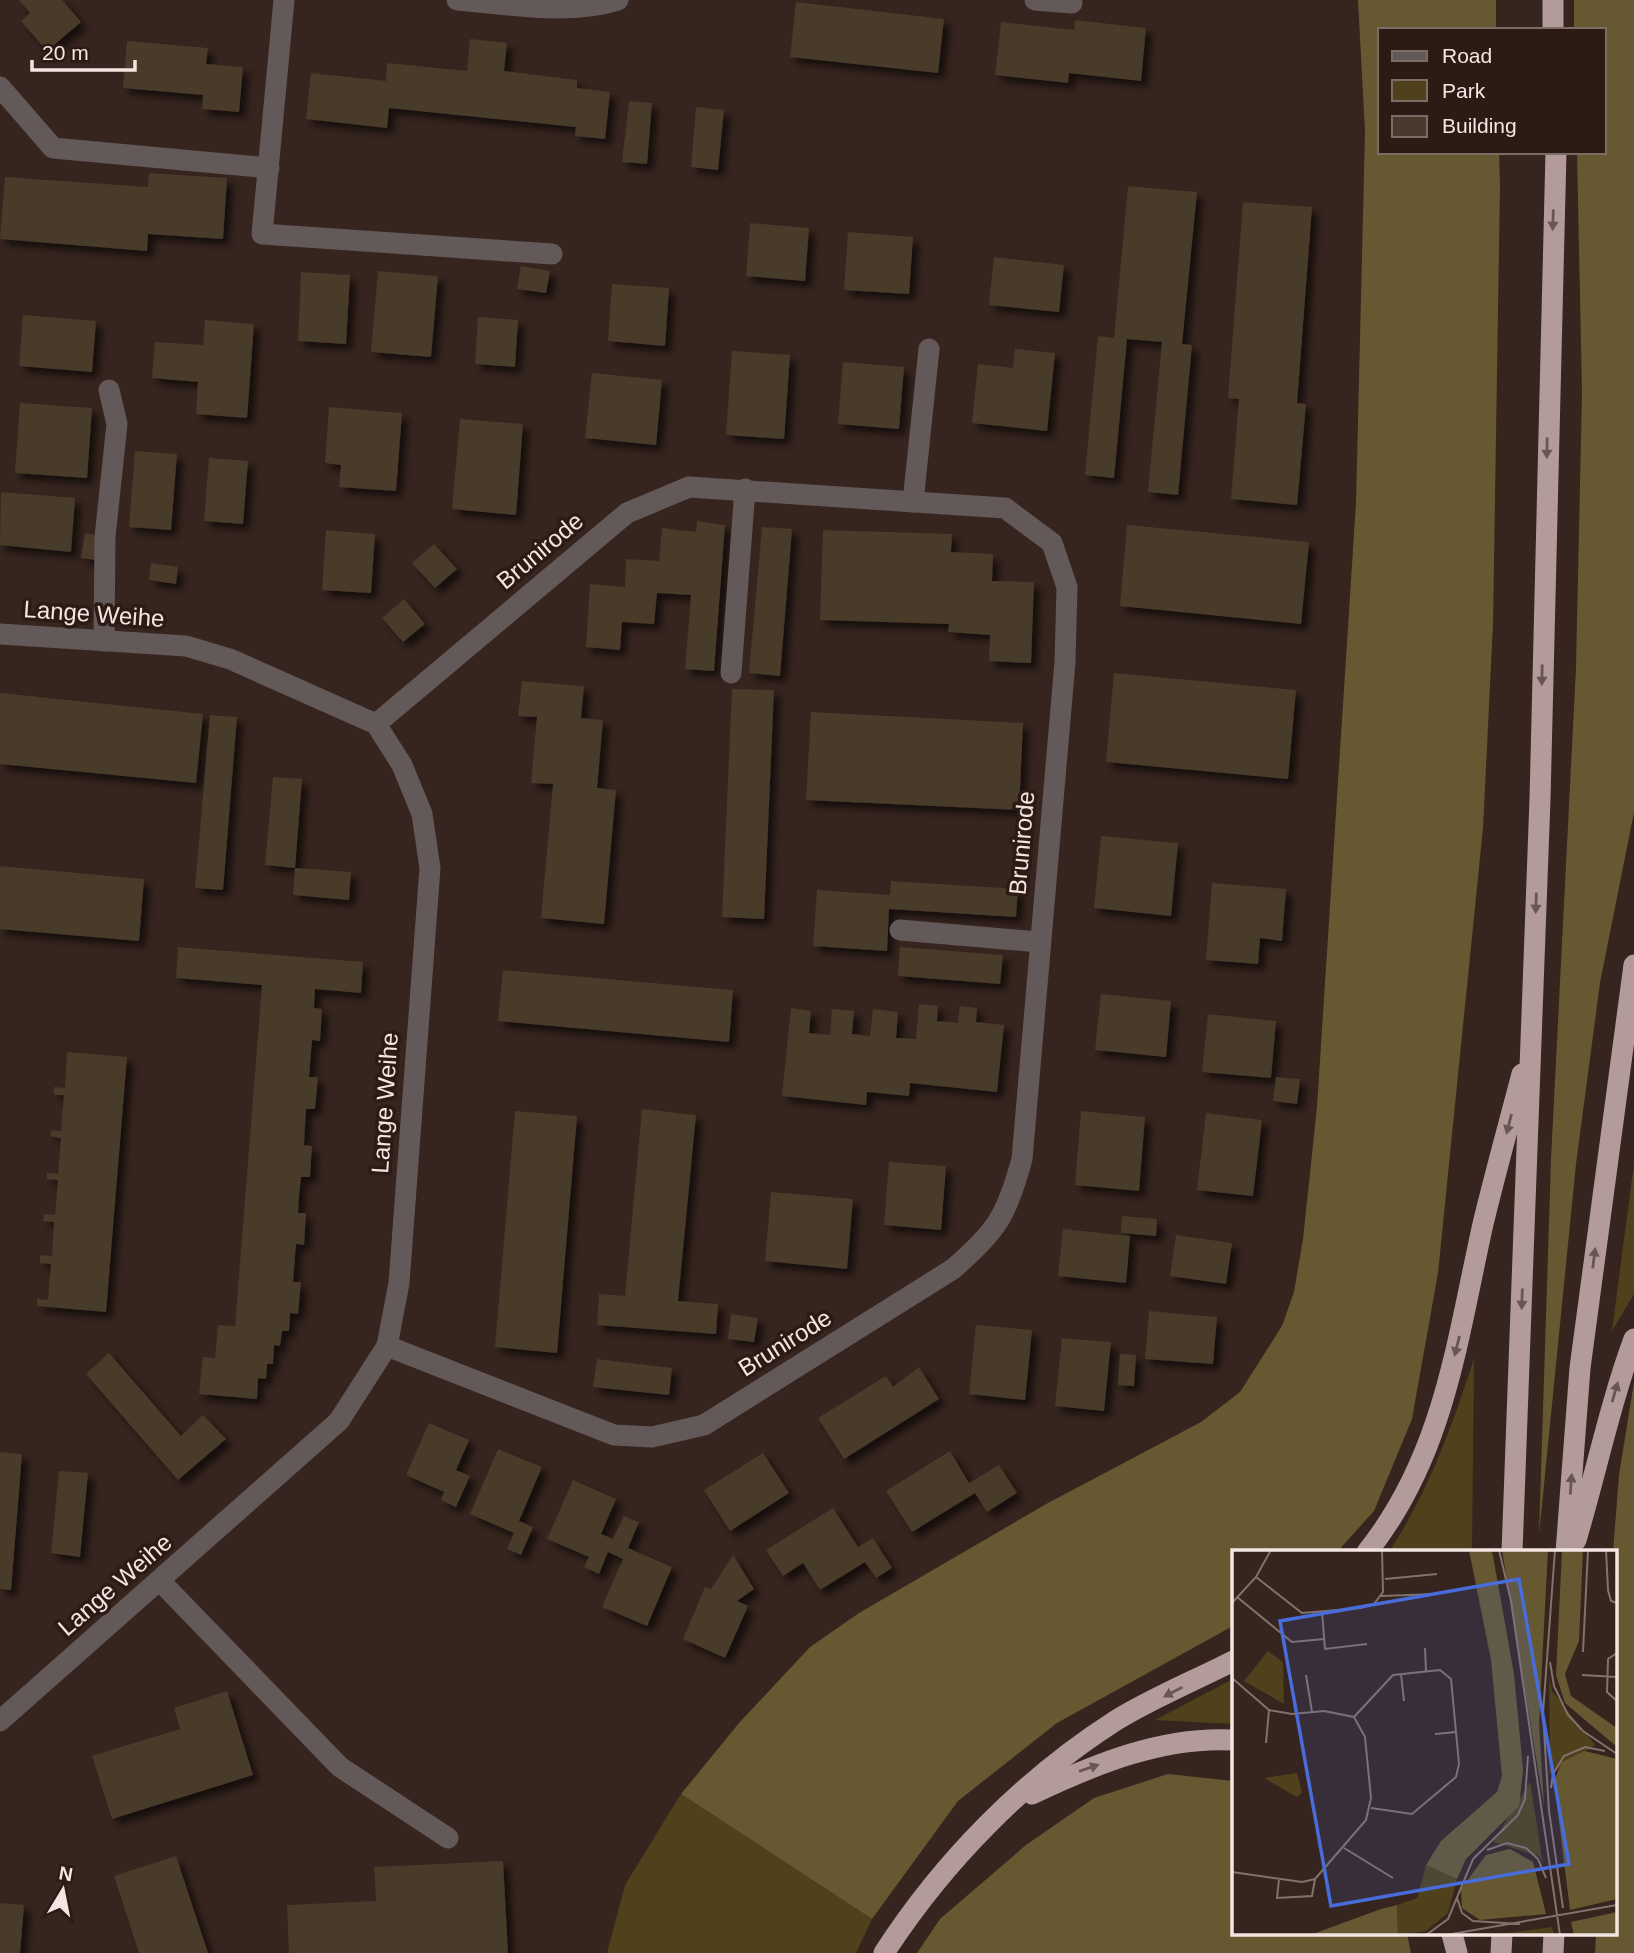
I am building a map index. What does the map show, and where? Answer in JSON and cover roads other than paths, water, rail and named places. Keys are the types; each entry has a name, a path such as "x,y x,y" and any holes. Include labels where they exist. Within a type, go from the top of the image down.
{"highway":[{"path":"1553,0 1553,28"},
{"path":"1512,1550 1532,1034 1556,154"},
{"path":"1566,1550 1580,1368 1634,965"},
{"path":"1369,1550 1389,1525 1419,1471 1442,1408 1484,1223 1532,1034"},
{"path":"1573,1550 1602,1452 1615,1391 1634,1339"},
{"path":"884,1953 919,1900 1005,1807 1059,1762 1116,1721 1232,1662"},
{"path":"1005,1807 1076,1773 1139,1752 1197,1738 1232,1740"},
{"path":"1453,1936 1457,1953"}],"street":[{"path":"284,0 262,234 552,254"},
{"path":"457,0 555,8 602,5 618,0"},
{"path":"1035,0 1072,3"},
{"path":"0,86 53,148 269,167"},
{"path":"914,502 929,349"},
{"path":"104,641 105,537 117,424 109,390"},
{"name":"Brunirode","path":"376,724 627,513 689,487 1005,508 1052,543 1068,587 1065,662 1023,1159 1011,1202 985,1241 953,1269 704,1425 652,1437 614,1435 387,1346"},
{"path":"731,673 744,489"},
{"name":"Lange Weihe","path":"0,634 186,646 230,659 376,724 402,765 422,814 430,869 399,1283 387,1346 339,1421 0,1721"},
{"path":"900,930 1040,942"},
{"path":"161,1581 341,1767 448,1838"}]}
